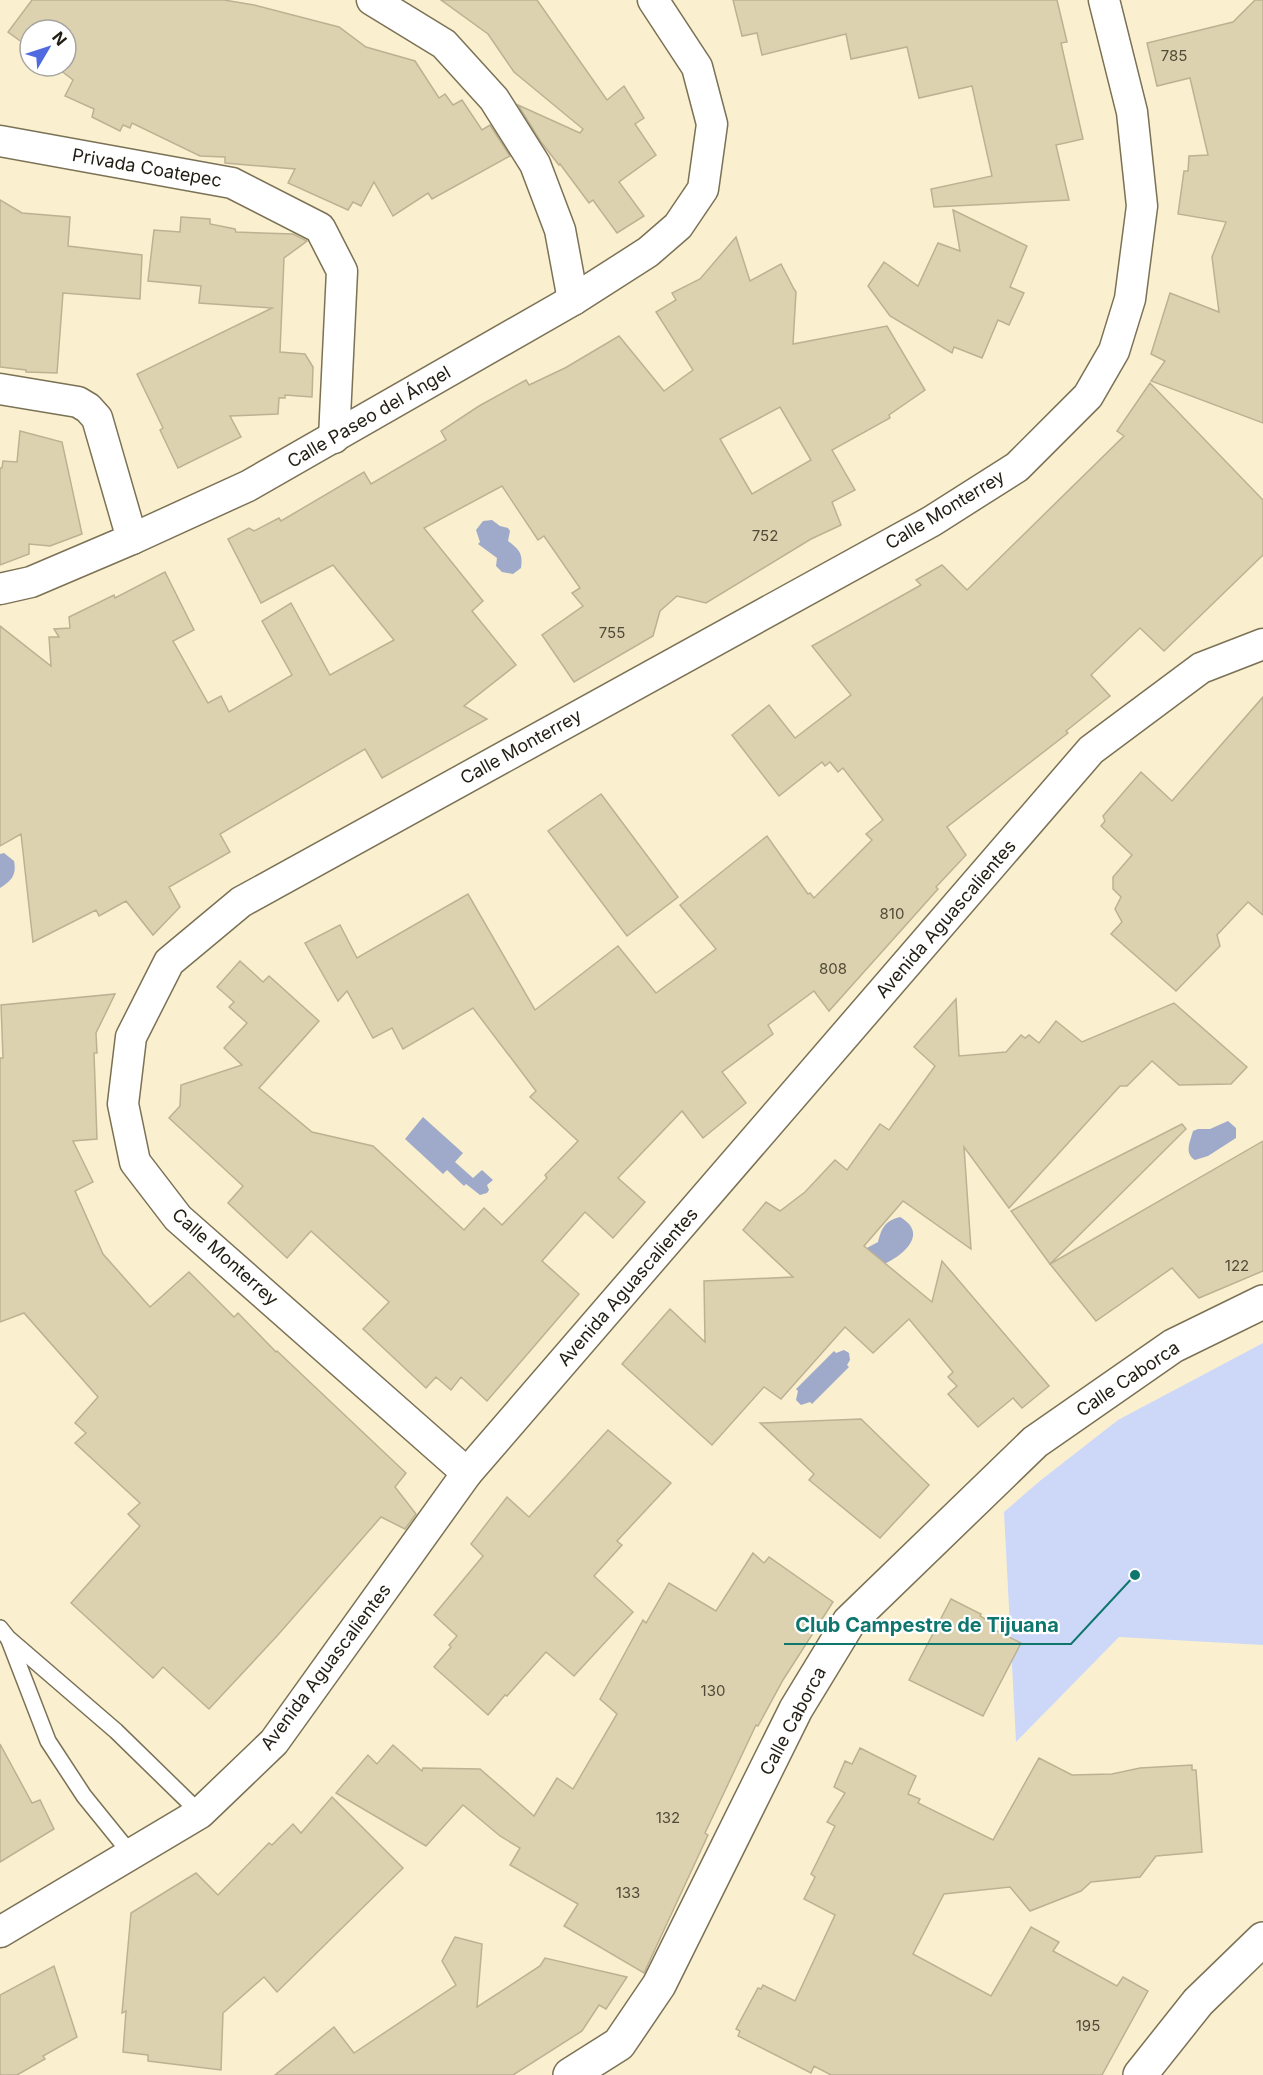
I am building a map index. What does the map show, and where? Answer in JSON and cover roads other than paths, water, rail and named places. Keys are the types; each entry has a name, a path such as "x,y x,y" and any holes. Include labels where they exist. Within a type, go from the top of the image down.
{"street":[{"path":"372,0 444,44 494,99 535,164 560,230 573,300"},
{"name":"Calle Paseo del Ángel","path":"0,589 30,582 248,486 573,300 648,252 678,226 703,189 712,124 698,68 653,0"},
{"name":"Calle Monterrey","path":"467,1473 178,1218 135,1162 123,1104 130,1037 169,962 241,902 933,521 1017,467 1088,396 1114,351 1130,299 1142,206 1132,112 1104,0"},
{"name":"Privada Coatepec","path":"0,141 232,183 320,228 342,271 334,438"},
{"path":"0,389 78,402 93,413 97,418 132,539"},
{"name":"Avenida Aguascalientes","path":"0,1932 200,1813 274,1742 467,1473 1091,750 1201,668 1263,644"},
{"name":"Calle Caborca","path":"570,2075 620,2044 659,1985 796,1708 849,1622 1035,1442 1173,1346 1263,1302"},
{"path":"1140,2075 1198,2002 1263,1939"}],"lane":[{"path":"4,1633 116,1731 200,1813"},
{"path":"4,1633 48,1741 84,1796 131,1854"}],"place":[{"name":"Club Campestre de Tijuana","path":"1135,1575"}]}
